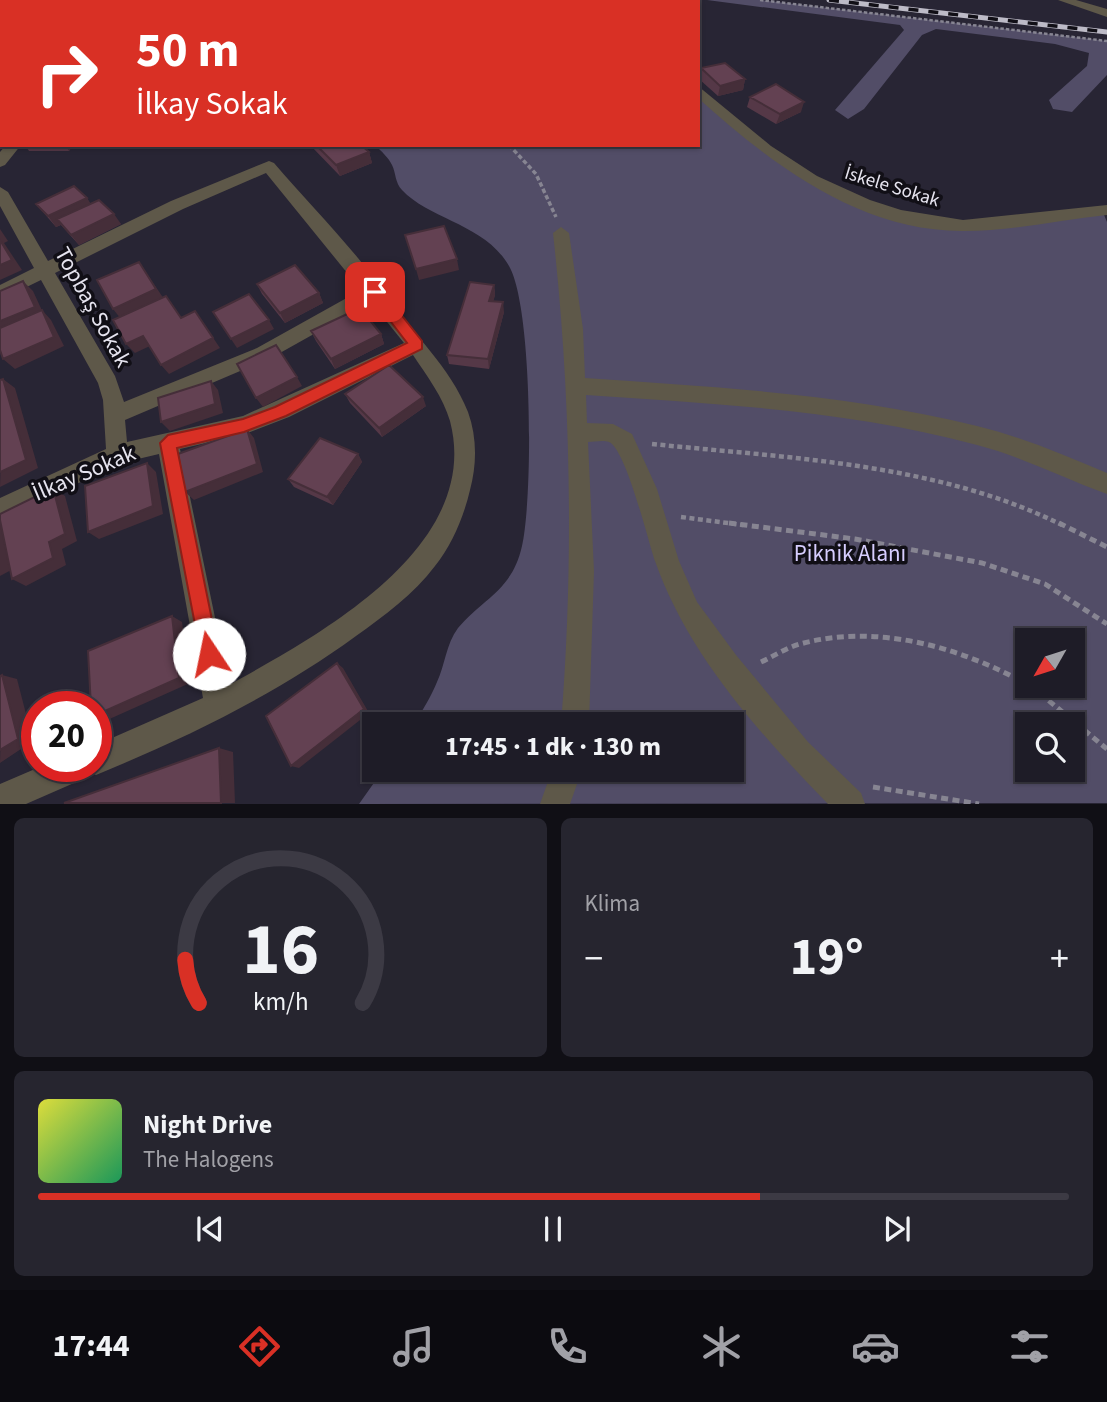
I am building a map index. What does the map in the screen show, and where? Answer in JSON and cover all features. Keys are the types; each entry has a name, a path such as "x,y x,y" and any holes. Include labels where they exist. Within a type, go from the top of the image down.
{"street":[{"path":"1064,0 1107,13"},
{"name":"İskele Sokak","path":"700,92 790,169 873,208 961,226 999,225 1107,210"},
{"path":"0,162 12,147"},
{"path":"0,293 177,205 269,166 417,345 449,395 463,432 464,457 460,483 443,531 428,556 379,603 292,664 219,706 166,733 112,754"},
{"name":"Topbaş Sokak","path":"0,192 107,382 115,415 117,454"},
{"path":"561,233 573,329 577,432 581,571 575,712"},
{"path":"115,415 264,353 375,292"},
{"name":"İlkay Sokak","path":"0,509 117,454 244,425 281,411 417,345"},
{"path":"575,386 789,402 883,413 1020,447 1107,484"},
{"path":"577,432 613,433 624,441 631,451 667,561 688,611 734,674 798,752 850,803"},
{"path":"168,443 219,706"},
{"path":"0,799 41,782"},
{"path":"555,803 563,782"}],"path":[{"path":"760,0 1107,41"},
{"path":"511,147 536,174 550,200 561,233"},
{"path":"624,441 811,460 917,476 999,497 1061,521 1107,547"},
{"path":"652,514 855,539 982,563 1045,584 1107,624"},
{"path":"734,674 799,644 857,637 928,644 993,664 1015,677"},
{"path":"1045,698 1107,749"},
{"path":"827,781 979,803"}],"green space":[{"path":"707,0 760,0 1107,41 1107,75 1072,112 1053,109 1049,100 1087,66 1089,53 1055,44 936,29 922,35 864,109 848,119 835,110 904,30 900,25"},
{"name":"Piknik Alanı","path":"700,92 817,185 938,223 1102,210 1107,222 1107,803 359,804 375,782 744,782 744,712 421,712 435,688 454,634 504,584 522,546 528,488 527,360 517,288 509,266 499,252 472,231 427,209 402,190 391,162 377,147 700,147"}],"building":[{"path":"725,63 745,79 720,86 701,68"},
{"path":"776,84 804,102 780,114 750,97"},
{"path":"318,147 363,147 369,152 336,165"},
{"path":"74,186 87,198 48,216 36,204"},
{"path":"99,200 114,214 71,235 57,219"},
{"path":"444,226 457,259 416,269 405,235"},
{"path":"0,240 12,260 0,265"},
{"path":"139,262 156,289 113,309 97,280"},
{"path":"295,265 319,293 280,313 257,284"},
{"path":"23,281 35,307 0,321 0,291"},
{"path":"470,282 494,285 489,301 503,302 488,359 447,355"},
{"path":"249,294 269,320 231,339 213,312"},
{"path":"166,296 181,318 195,311 213,338 161,365 143,336 126,344 113,320"},
{"path":"360,308 381,334 331,359 311,331"},
{"path":"42,310 54,337 3,359 0,350 0,328"},
{"path":"276,345 297,377 256,398 237,364"},
{"path":"389,365 423,397 379,428 345,394"},
{"path":"3,379 26,460 0,472 0,380"},
{"path":"211,381 215,404 161,422 158,398"},
{"path":"247,429 257,464 185,492 178,454"},
{"path":"320,438 358,454 327,497 288,479"},
{"path":"147,463 153,506 88,532 85,486"},
{"path":"53,488 65,534 49,542 53,558 12,579 0,514"},
{"path":"172,616 179,678 112,708 112,691 90,691 88,651"},
{"path":"337,663 364,709 291,766 266,716"},
{"path":"2,675 18,739 0,750 0,676"},
{"path":"219,748 221,803 64,803"}],"railway":[{"path":"829,0 1107,32"}],"route":[{"path":"209,654 168,443 244,425 281,411 325,392 417,345 375,292"}]}
